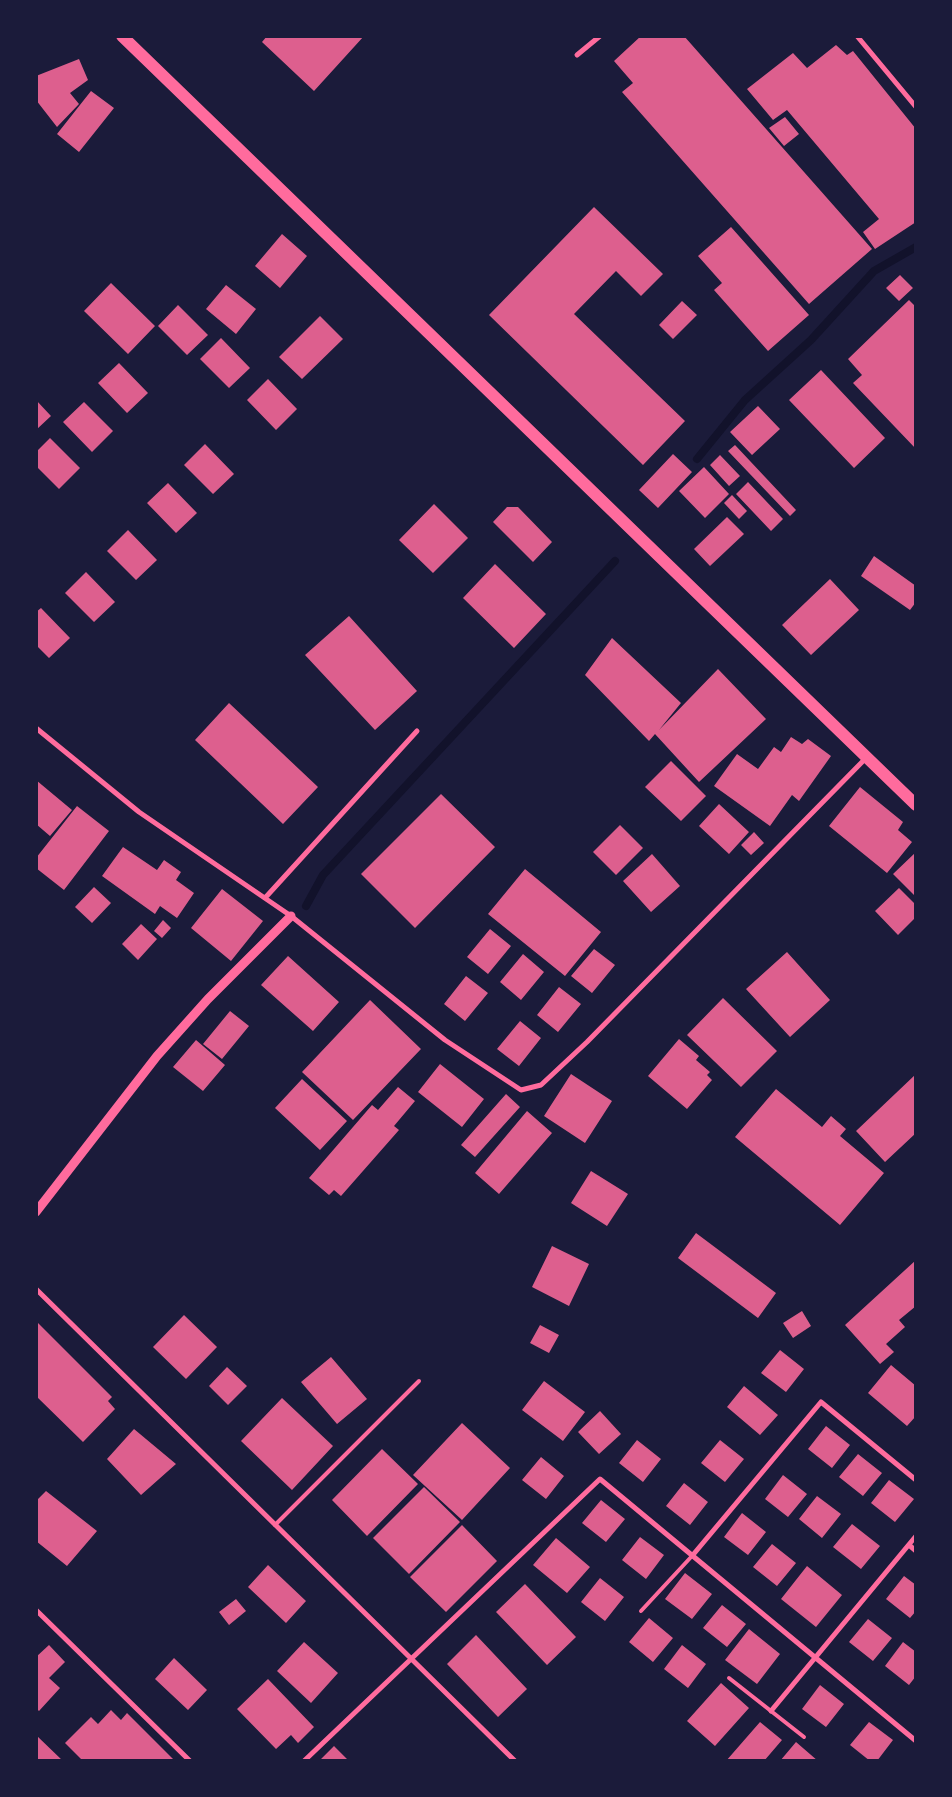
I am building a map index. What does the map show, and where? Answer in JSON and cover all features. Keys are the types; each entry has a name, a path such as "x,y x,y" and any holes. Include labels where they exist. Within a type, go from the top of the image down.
{"main road":[{"path":"122,36 916,805"}],"street":[{"path":"577,55 600,36"},
{"path":"857,36 916,107"},
{"path":"36,728 139,812 291,916 446,1040 521,1090 541,1085 587,1042 866,758"},
{"path":"265,898 417,731"},
{"path":"36,1212 157,1056 208,999 291,916"},
{"path":"36,1289 515,1761"},
{"path":"692,1556 821,1402 916,1480"},
{"path":"304,1761 600,1479 916,1741"},
{"path":"771,1711 916,1536"},
{"path":"908,1545 916,1551"},
{"path":"36,1610 190,1761"}],"lane":[{"path":"275,1525 419,1381"},
{"path":"641,1611 692,1556"},
{"path":"729,1678 804,1737"}],"building":[{"path":"267,36 364,36 314,91 262,42"},
{"path":"641,36 684,36 872,249 809,304 622,92 633,83 614,61"},
{"path":"836,45 847,55 853,51 916,129 916,222 875,249 863,232 879,219 787,110 773,120 747,89 793,53 807,68"},
{"path":"79,59 88,80 70,93 79,104 57,127 36,100 36,76"},
{"path":"91,91 114,108 79,152 57,134"},
{"path":"785,117 799,134 784,146 769,128"},
{"path":"594,207 663,274 641,296 616,271 574,314 685,421 643,465 489,315"},
{"path":"731,227 809,315 768,351 714,290 722,283 698,256"},
{"path":"282,234 307,256 280,288 255,266"},
{"path":"900,275 913,288 899,301 886,288"},
{"path":"111,283 155,326 128,354 84,311"},
{"path":"226,285 256,309 236,334 206,309"},
{"path":"909,300 916,307 916,449 853,383 862,375 848,359"},
{"path":"682,301 697,315 673,339 659,325"},
{"path":"178,305 208,335 187,355 158,326"},
{"path":"320,316 343,339 302,379 279,357"},
{"path":"221,338 250,368 229,388 200,359"},
{"path":"119,363 148,393 127,413 98,383"},
{"path":"821,370 885,438 854,468 789,400"},
{"path":"268,379 297,409 276,430 247,400"},
{"path":"36,400 51,416 36,430"},
{"path":"84,402 113,431 92,452 63,422"},
{"path":"758,406 780,429 752,455 730,432"},
{"path":"50,438 80,468 59,489 36,466 36,452"},
{"path":"205,444 234,474 213,494 184,465"},
{"path":"735,445 796,510 790,516 728,451"},
{"path":"673,454 692,472 658,508 639,490"},
{"path":"720,455 740,476 729,486 710,465"},
{"path":"704,467 729,494 705,518 679,491"},
{"path":"748,482 783,519 771,531 736,494"},
{"path":"168,483 197,513 176,533 147,503"},
{"path":"732,495 747,511 739,519 724,503"},
{"path":"434,504 468,538 433,573 399,540"},
{"path":"507,507 518,507 552,542 533,562 493,522"},
{"path":"727,517 744,534 710,566 694,549"},
{"path":"128,530 157,560 136,580 107,551"},
{"path":"874,556 916,586 916,602 910,610 861,576"},
{"path":"495,564 546,614 514,648 463,598"},
{"path":"86,572 115,602 94,622 65,593"},
{"path":"830,579 859,610 811,655 782,625"},
{"path":"41,608 70,638 49,658 36,645 36,612"},
{"path":"349,616 417,691 375,730 305,655"},
{"path":"612,638 681,703 659,730 718,669 766,719 699,782 655,734 649,741 585,675"},
{"path":"229,703 318,787 283,824 195,740"},
{"path":"791,737 802,744 808,739 831,756 799,801 792,795 770,826 714,786 737,754 758,769 774,747 781,752"},
{"path":"671,761 706,796 681,821 645,787"},
{"path":"36,780 72,810 50,836 36,824"},
{"path":"860,787 903,822 898,830 912,842 887,873 829,826"},
{"path":"441,794 495,847 415,928 361,874"},
{"path":"719,804 749,832 729,854 699,826"},
{"path":"77,806 109,831 64,890 36,868 36,858"},
{"path":"620,825 643,848 616,875 593,852"},
{"path":"754,832 764,843 751,855 741,845"},
{"path":"123,847 157,870 164,860 181,872 176,880 194,893 177,918 160,906 155,914 102,876"},
{"path":"916,852 916,897 893,874"},
{"path":"652,854 680,886 651,912 623,881"},
{"path":"525,869 601,932 565,976 488,914"},
{"path":"94,887 111,903 92,923 75,907"},
{"path":"899,888 916,905 916,917 898,935 875,911"},
{"path":"222,889 263,921 231,961 191,928"},
{"path":"163,920 171,928 162,938 154,931"},
{"path":"141,924 157,939 138,960 122,944"},
{"path":"490,929 511,946 488,974 467,957"},
{"path":"594,949 615,965 592,993 571,976"},
{"path":"787,952 830,1000 790,1037 746,989"},
{"path":"523,954 544,972 521,1000 500,982"},
{"path":"288,956 339,1002 313,1031 261,985"},
{"path":"466,976 488,993 465,1021 444,1004"},
{"path":"559,987 581,1004 558,1032 537,1015"},
{"path":"723,998 777,1051 741,1087 687,1035"},
{"path":"370,1000 421,1049 353,1120 302,1072"},
{"path":"230,1011 249,1026 222,1059 203,1044"},
{"path":"520,1021 541,1038 519,1066 497,1049"},
{"path":"679,1039 699,1056 696,1060 710,1072 707,1075 712,1080 687,1109 648,1076"},
{"path":"196,1040 225,1065 203,1091 173,1067"},
{"path":"440,1064 484,1099 462,1127 418,1092"},
{"path":"571,1074 612,1101 585,1143 544,1116"},
{"path":"916,1074 916,1133 885,1162 856,1131"},
{"path":"302,1079 347,1121 320,1150 275,1108"},
{"path":"398,1087 415,1101 394,1126 399,1130 341,1196 334,1190 329,1195 309,1178 372,1105 378,1110"},
{"path":"776,1089 822,1127 831,1116 846,1129 840,1136 884,1173 840,1225 735,1137"},
{"path":"506,1094 520,1107 475,1157 461,1145"},
{"path":"527,1111 552,1133 499,1194 475,1173"},
{"path":"591,1171 628,1194 607,1226 571,1203"},
{"path":"696,1233 776,1293 758,1318 678,1258"},
{"path":"552,1246 589,1264 569,1306 532,1287"},
{"path":"916,1260 916,1306 899,1320 905,1327 886,1344 894,1352 880,1364 845,1325"},
{"path":"802,1311 811,1326 793,1338 783,1323"},
{"path":"184,1315 217,1347 186,1379 153,1347"},
{"path":"36,1321 112,1397 108,1401 115,1409 83,1442 36,1396"},
{"path":"540,1325 559,1335 549,1353 530,1343"},
{"path":"780,1350 804,1369 786,1392 761,1373"},
{"path":"331,1357 367,1399 337,1424 301,1382"},
{"path":"891,1365 916,1386 916,1416 907,1426 868,1393"},
{"path":"227,1367 247,1386 228,1405 209,1386"},
{"path":"544,1381 585,1412 563,1441 522,1410"},
{"path":"744,1386 778,1415 760,1435 727,1407"},
{"path":"282,1398 333,1446 292,1490 241,1441"},
{"path":"600,1411 621,1434 599,1454 578,1432"},
{"path":"462,1423 510,1468 462,1520 413,1475"},
{"path":"826,1426 850,1445 832,1468 808,1449"},
{"path":"134,1429 176,1464 141,1495 107,1459"},
{"path":"637,1440 661,1459 643,1482 619,1463"},
{"path":"720,1440 744,1459 725,1482 701,1463"},
{"path":"382,1449 418,1484 367,1536 332,1500"},
{"path":"858,1454 882,1473 863,1496 839,1477"},
{"path":"541,1457 564,1476 546,1499 522,1480"},
{"path":"783,1475 807,1494 788,1517 765,1499"},
{"path":"889,1480 914,1499 895,1522 871,1503"},
{"path":"684,1483 708,1502 690,1525 666,1506"},
{"path":"424,1487 460,1522 409,1574 373,1538"},
{"path":"46,1491 97,1531 67,1566 36,1541 36,1501"},
{"path":"817,1496 841,1514 822,1538 799,1519"},
{"path":"601,1500 625,1519 606,1542 582,1523"},
{"path":"742,1513 766,1532 748,1555 724,1537"},
{"path":"852,1524 880,1546 861,1569 833,1547"},
{"path":"462,1525 497,1561 446,1612 410,1577"},
{"path":"640,1537 664,1555 646,1579 622,1560"},
{"path":"556,1538 590,1567 567,1593 533,1565"},
{"path":"772,1544 796,1563 777,1586 753,1567"},
{"path":"268,1565 306,1601 286,1623 248,1587"},
{"path":"807,1566 842,1595 816,1627 781,1599"},
{"path":"685,1573 712,1594 692,1619 665,1599"},
{"path":"904,1576 916,1585 916,1611 910,1618 886,1599"},
{"path":"600,1578 624,1597 605,1621 581,1602"},
{"path":"525,1584 576,1637 547,1665 496,1612"},
{"path":"236,1599 246,1611 229,1625 219,1612"},
{"path":"722,1605 746,1624 727,1647 703,1628"},
{"path":"649,1618 673,1638 653,1662 629,1642"},
{"path":"868,1619 892,1638 873,1661 849,1642"},
{"path":"749,1629 780,1654 757,1684 725,1660"},
{"path":"476,1635 527,1689 498,1717 447,1664"},
{"path":"304,1642 338,1673 311,1703 277,1671"},
{"path":"903,1642 916,1652 916,1676 909,1685 885,1666"},
{"path":"49,1645 65,1662 49,1678 60,1688 39,1711 36,1708 36,1657"},
{"path":"682,1645 706,1664 688,1688 664,1669"},
{"path":"174,1658 207,1690 188,1710 155,1679"},
{"path":"268,1679 314,1727 298,1743 291,1735 276,1749 237,1709"},
{"path":"721,1683 749,1708 715,1746 687,1721"},
{"path":"820,1685 844,1704 826,1727 802,1709"},
{"path":"111,1710 121,1720 127,1713 175,1761 83,1761 65,1743 91,1717 98,1724"},
{"path":"760,1722 782,1740 764,1761 726,1761"},
{"path":"869,1722 893,1740 877,1761 870,1761 850,1745"},
{"path":"36,1735 63,1761 36,1761"},
{"path":"796,1742 818,1761 780,1761"},
{"path":"334,1746 349,1761 319,1761"}],"waterway":[{"path":"697,459 745,400 811,340 874,271 916,247"},
{"path":"306,906 323,875 615,561"}]}
